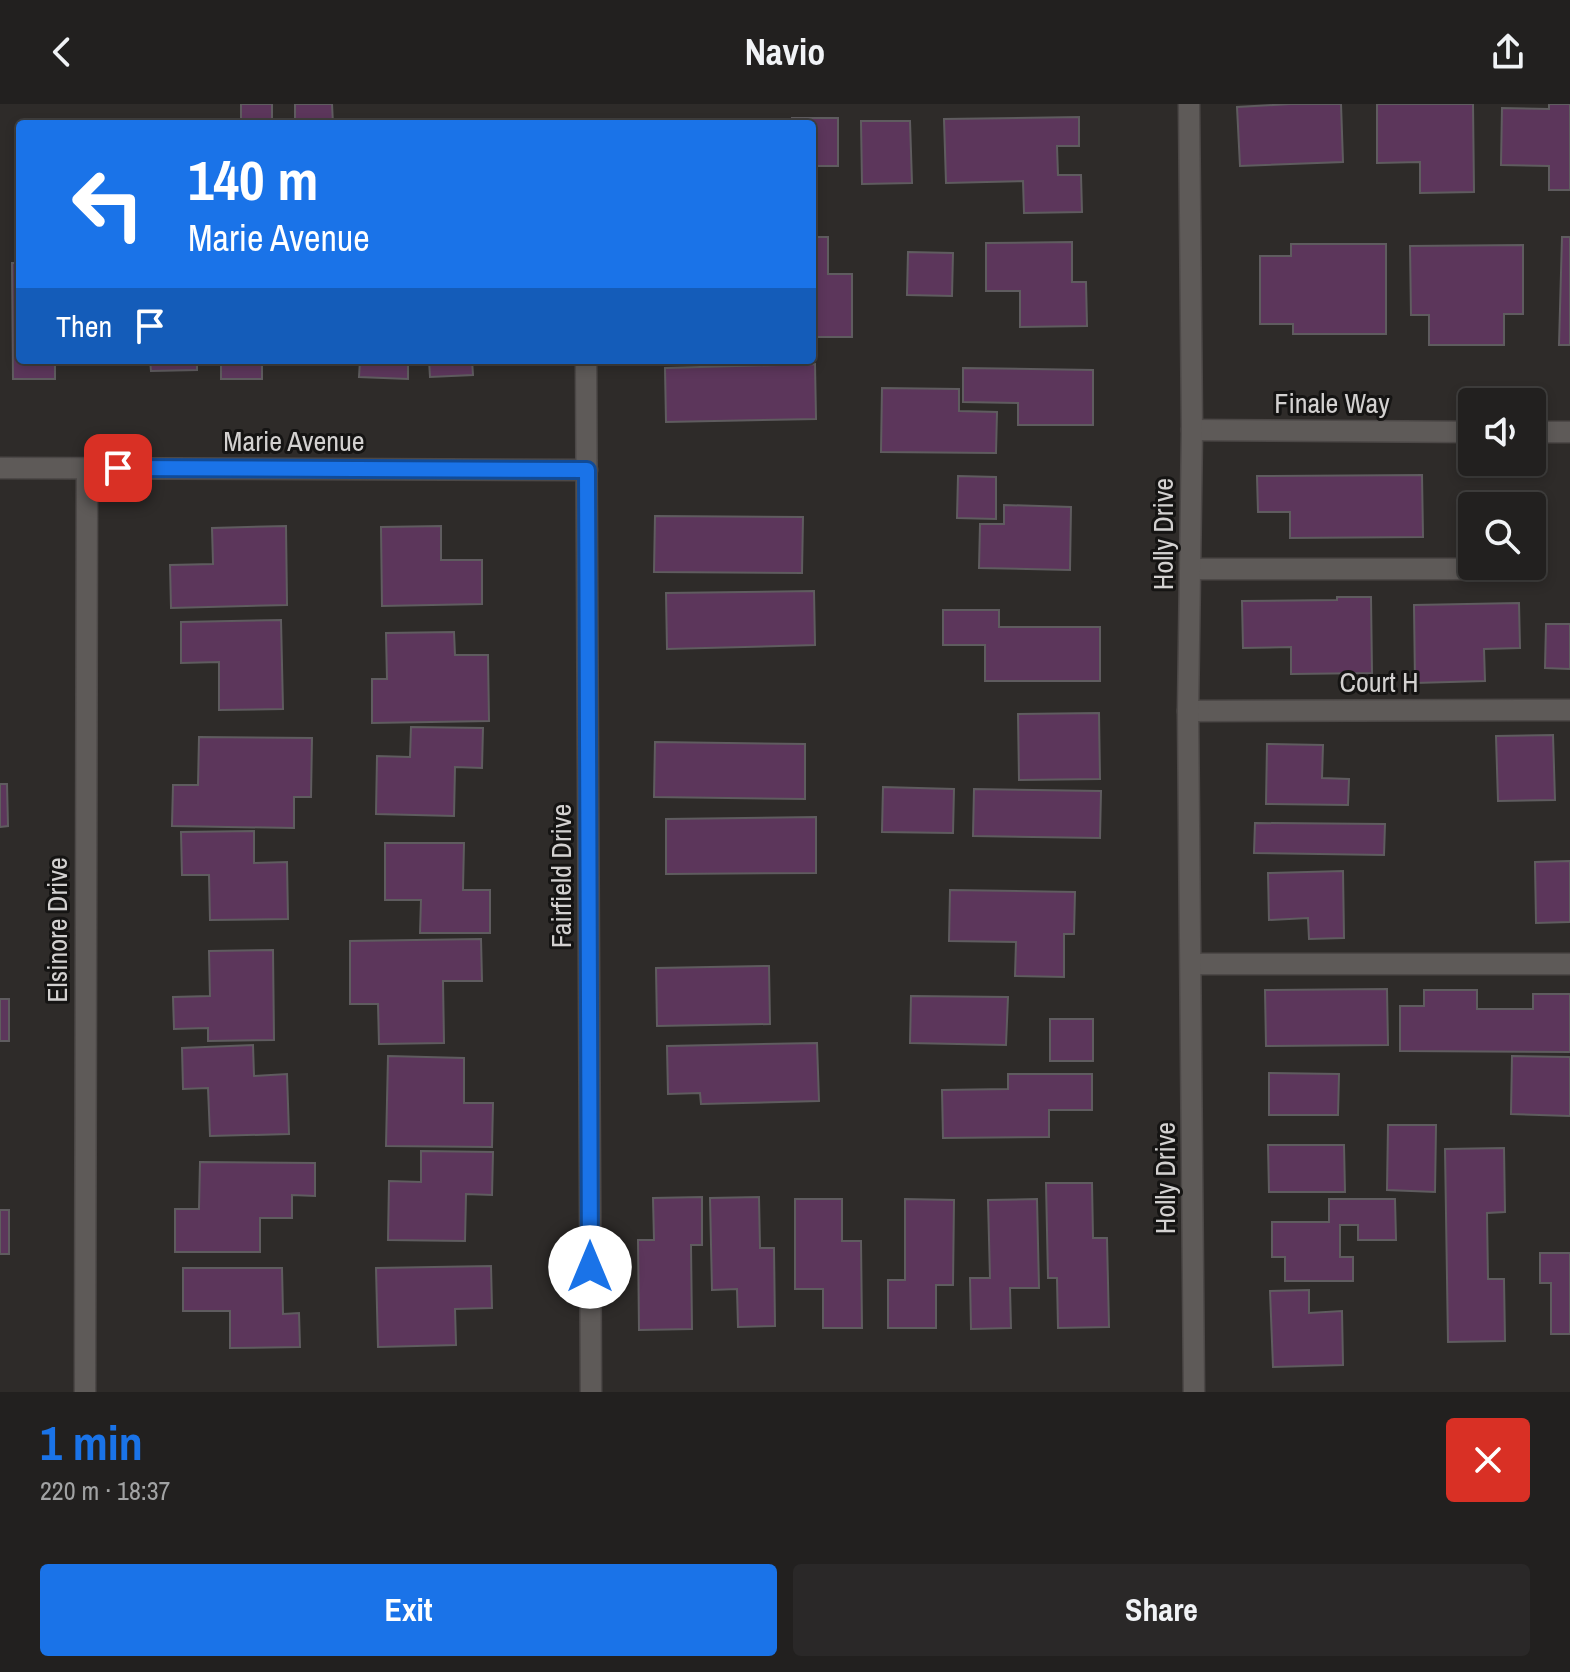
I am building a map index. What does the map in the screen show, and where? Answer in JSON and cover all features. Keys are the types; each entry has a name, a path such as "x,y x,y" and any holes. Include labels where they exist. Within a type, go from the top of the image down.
{"street":[{"name":"Holly Drive","path":"1189,104 1192,430 1188,711 1194,1392"},
{"name":"Fairfield Drive","path":"586,364 591,1392"},
{"name":"Finale Way","path":"1192,430 1458,432"},
{"path":"1546,432 1570,432"},
{"name":"Marie Avenue","path":"0,468 587,470"},
{"name":"Elsinore Drive","path":"85,1392 87,468"},
{"path":"1191,569 1458,569"},
{"name":"Court H","path":"1188,711 1570,710"},
{"path":"1192,964 1570,964"}],"building":[{"path":"241,104 272,104 272,120 241,120"},
{"path":"295,104 332,104 333,120 295,120"},
{"path":"1341,104 1343,162 1240,166 1237,107"},
{"path":"1377,104 1473,104 1474,192 1420,193 1420,162 1377,163"},
{"path":"1549,104 1570,104 1570,190 1549,190 1549,166 1501,165 1502,108 1549,109"},
{"path":"1079,117 1079,146 1057,146 1058,175 1081,175 1082,212 1024,213 1023,181 946,183 944,119"},
{"path":"838,118 838,166 816,166 816,120 792,120"},
{"path":"861,121 910,121 912,183 862,184"},
{"path":"816,237 828,237 828,274 852,274 852,337 816,337"},
{"path":"1562,237 1570,237 1570,345 1559,345"},
{"path":"1072,242 1072,282 1086,282 1087,326 1020,327 1020,291 986,291 986,243"},
{"path":"1291,244 1386,244 1386,334 1293,334 1293,324 1260,324 1260,256 1291,256"},
{"path":"1523,245 1523,314 1504,314 1504,345 1429,345 1429,315 1411,315 1410,246"},
{"path":"908,252 953,253 952,296 907,295"},
{"path":"12,263 16,263 16,364 55,364 55,379 13,379"},
{"path":"150,364 197,364 197,370 151,371"},
{"path":"221,364 262,364 262,379 221,379"},
{"path":"360,364 408,364 408,379 359,377"},
{"path":"429,364 472,364 473,375 430,377"},
{"path":"815,364 816,419 666,422 665,368"},
{"path":"963,368 1093,370 1093,425 1018,425 1018,403 963,402"},
{"path":"882,388 959,389 959,411 997,412 996,453 881,452"},
{"path":"1422,475 1423,537 1290,538 1290,512 1258,512 1257,476"},
{"path":"958,476 996,477 996,519 957,518"},
{"path":"1004,505 1071,507 1070,570 979,568 980,524 1004,524"},
{"path":"655,516 803,517 802,573 654,572"},
{"path":"286,526 287,605 171,608 170,565 213,564 212,528"},
{"path":"441,526 441,560 482,560 482,604 382,606 381,527"},
{"path":"814,591 815,645 667,649 666,593"},
{"path":"1337,597 1371,597 1372,673 1291,674 1291,647 1243,648 1242,601 1337,600"},
{"path":"1519,603 1520,648 1484,649 1485,681 1415,683 1414,605"},
{"path":"943,610 999,610 999,627 1100,627 1100,681 985,681 985,645 943,645"},
{"path":"281,620 283,709 219,710 219,662 181,663 181,622"},
{"path":"1546,624 1570,624 1570,669 1545,668"},
{"path":"454,632 455,655 488,655 489,721 372,723 372,679 387,679 386,633"},
{"path":"1099,713 1100,779 1019,780 1018,714"},
{"path":"411,727 483,728 482,768 455,767 454,816 376,814 377,756 410,757"},
{"path":"1553,735 1555,800 1498,801 1496,736"},
{"path":"199,737 312,738 311,797 294,797 294,828 172,826 173,785 198,785"},
{"path":"655,742 805,744 805,799 654,797"},
{"path":"1267,744 1323,745 1322,778 1349,779 1348,805 1266,804"},
{"path":"0,784 7,784 8,826 0,827"},
{"path":"883,787 954,789 953,833 882,832"},
{"path":"974,789 1101,791 1100,838 973,836"},
{"path":"816,817 816,873 666,874 666,819"},
{"path":"1255,823 1385,824 1384,855 1254,853"},
{"path":"254,831 254,863 287,862 288,919 210,920 209,875 182,875 181,832"},
{"path":"385,843 464,843 463,890 490,890 490,933 420,933 421,900 385,900"},
{"path":"1570,861 1570,922 1536,923 1535,862"},
{"path":"1343,871 1344,938 1309,939 1308,918 1269,920 1268,873"},
{"path":"950,890 1075,892 1074,934 1064,934 1064,977 1015,976 1016,942 949,941"},
{"path":"481,939 482,981 443,981 444,1043 379,1044 378,1004 350,1004 350,941"},
{"path":"273,950 274,1040 208,1041 208,1028 174,1029 173,997 210,996 209,951"},
{"path":"769,966 770,1024 657,1026 656,968"},
{"path":"1387,989 1388,1045 1266,1046 1265,990"},
{"path":"1424,990 1477,990 1477,1009 1533,1009 1533,994 1570,994 1570,1052 1400,1051 1400,1006 1424,1006"},
{"path":"911,996 1008,997 1006,1045 910,1043"},
{"path":"0,999 9,999 9,1041 0,1041"},
{"path":"1050,1019 1093,1019 1093,1061 1050,1061"},
{"path":"817,1043 819,1101 701,1104 700,1093 668,1094 667,1046"},
{"path":"253,1045 254,1076 287,1074 289,1134 210,1136 208,1088 183,1089 182,1048"},
{"path":"388,1056 464,1058 464,1103 493,1103 492,1147 386,1146"},
{"path":"1512,1056 1570,1057 1570,1116 1511,1114"},
{"path":"1269,1073 1339,1074 1338,1115 1269,1115"},
{"path":"1008,1074 1092,1074 1092,1110 1049,1110 1049,1137 943,1138 942,1090 1008,1089"},
{"path":"1388,1125 1436,1125 1435,1192 1387,1190"},
{"path":"1268,1145 1344,1145 1345,1192 1269,1192"},
{"path":"1504,1148 1505,1212 1487,1213 1488,1279 1504,1279 1505,1341 1448,1342 1445,1149"},
{"path":"421,1151 493,1152 492,1195 466,1194 465,1241 388,1240 389,1181 421,1182"},
{"path":"200,1162 315,1163 315,1196 292,1195 292,1218 260,1218 260,1252 175,1252 175,1209 199,1209"},
{"path":"1046,1183 1092,1183 1093,1238 1107,1238 1109,1327 1058,1328 1057,1278 1048,1278"},
{"path":"702,1197 702,1245 691,1245 692,1329 639,1330 638,1240 654,1240 653,1198"},
{"path":"759,1197 760,1248 774,1248 775,1326 738,1327 737,1289 712,1290 710,1198"},
{"path":"795,1199 842,1199 842,1241 861,1241 862,1328 823,1328 823,1289 795,1289"},
{"path":"905,1199 954,1200 953,1285 936,1285 936,1328 888,1328 888,1280 905,1280"},
{"path":"1037,1199 1039,1288 1010,1288 1011,1328 971,1329 970,1278 990,1278 988,1200"},
{"path":"1329,1199 1395,1199 1396,1240 1358,1240 1358,1225 1340,1225 1340,1257 1353,1257 1353,1281 1285,1281 1285,1257 1272,1257 1272,1222 1329,1222"},
{"path":"0,1210 9,1210 9,1254 0,1254"},
{"path":"1540,1253 1570,1253 1570,1334 1551,1334 1551,1283 1540,1283"},
{"path":"491,1266 492,1308 455,1309 456,1345 378,1347 376,1268"},
{"path":"183,1268 282,1268 283,1314 299,1313 300,1347 230,1348 230,1311 183,1311"},
{"path":"1309,1290 1309,1313 1342,1311 1343,1365 1273,1367 1270,1291"}],"route":[{"path":"118,468 587,470 590,1267"}]}
